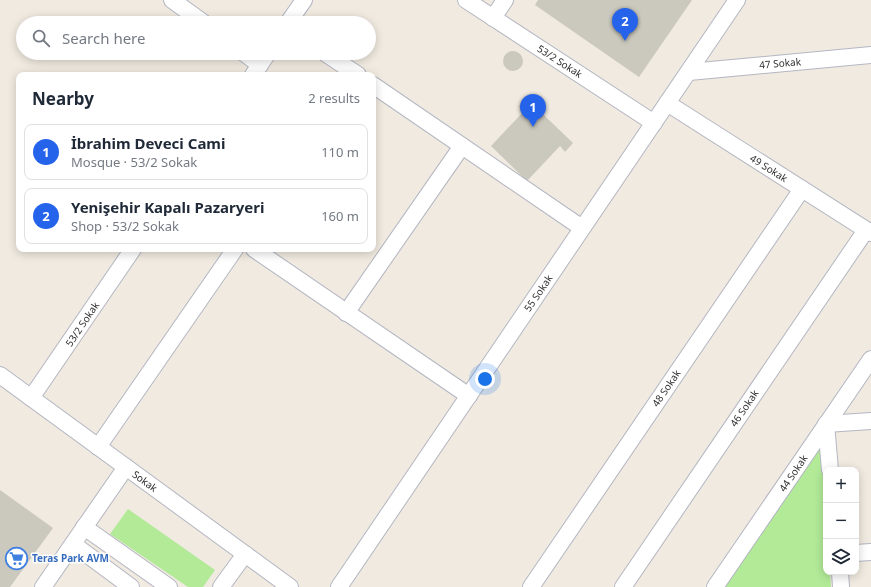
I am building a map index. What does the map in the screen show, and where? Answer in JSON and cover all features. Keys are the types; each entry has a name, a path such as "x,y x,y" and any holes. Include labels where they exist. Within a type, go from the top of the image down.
{"street":[{"path":"172,0 194,16"},
{"path":"293,16 304,0"},
{"name":"53/2 Sokak","path":"466,0 654,123"},
{"path":"493,18 505,0"},
{"name":"55 Sokak","path":"339,587 737,0"},
{"name":"47 Sokak","path":"688,72 871,55"},
{"path":"335,60 352,72"},
{"path":"376,87 582,228"},
{"name":"49 Sokak","path":"667,103 868,231"},
{"path":"346,312 462,146"},
{"name":"48 Sokak","path":"531,587 802,189"},
{"name":"46 Sokak","path":"623,587 868,231"},
{"name":"53/2 Sokak","path":"31,398 131,252"},
{"path":"98,447 233,252"},
{"path":"258,252 468,396"},
{"name":"44 Sokak","path":"714,587 871,359"},
{"name":"Sokak","path":"0,375 290,587"},
{"path":"830,467 826,424 871,421"},
{"path":"43,587 126,467"},
{"path":"84,527 169,587"},
{"path":"73,544 131,587"},
{"path":"859,553 871,552"},
{"path":"221,587 245,554"},
{"path":"840,575 841,587"}],"green space":[{"path":"821,443 823,471 823,575 830,575 831,587 725,587"},
{"path":"128,509 215,570 203,587 188,587 110,534"}],"building":[{"path":"538,0 692,0 639,77 535,5"},
{"path":"513,51 520,54 523,61 520,68 513,71 506,68 503,61 506,54"},
{"path":"526,98 573,143 565,152 560,146 527,181 491,146 524,111 519,106"},
{"name":"Teras Park AVM","path":"0,490 53,528 10,587 0,587"}],"place":[{"name":"Yenişehir Kapalı Pazaryeri","path":"625,41"},
{"name":"İbrahim Deveci Cami","path":"533,127"},
{"name":"Teras Park AVM","path":"16,558"}]}
